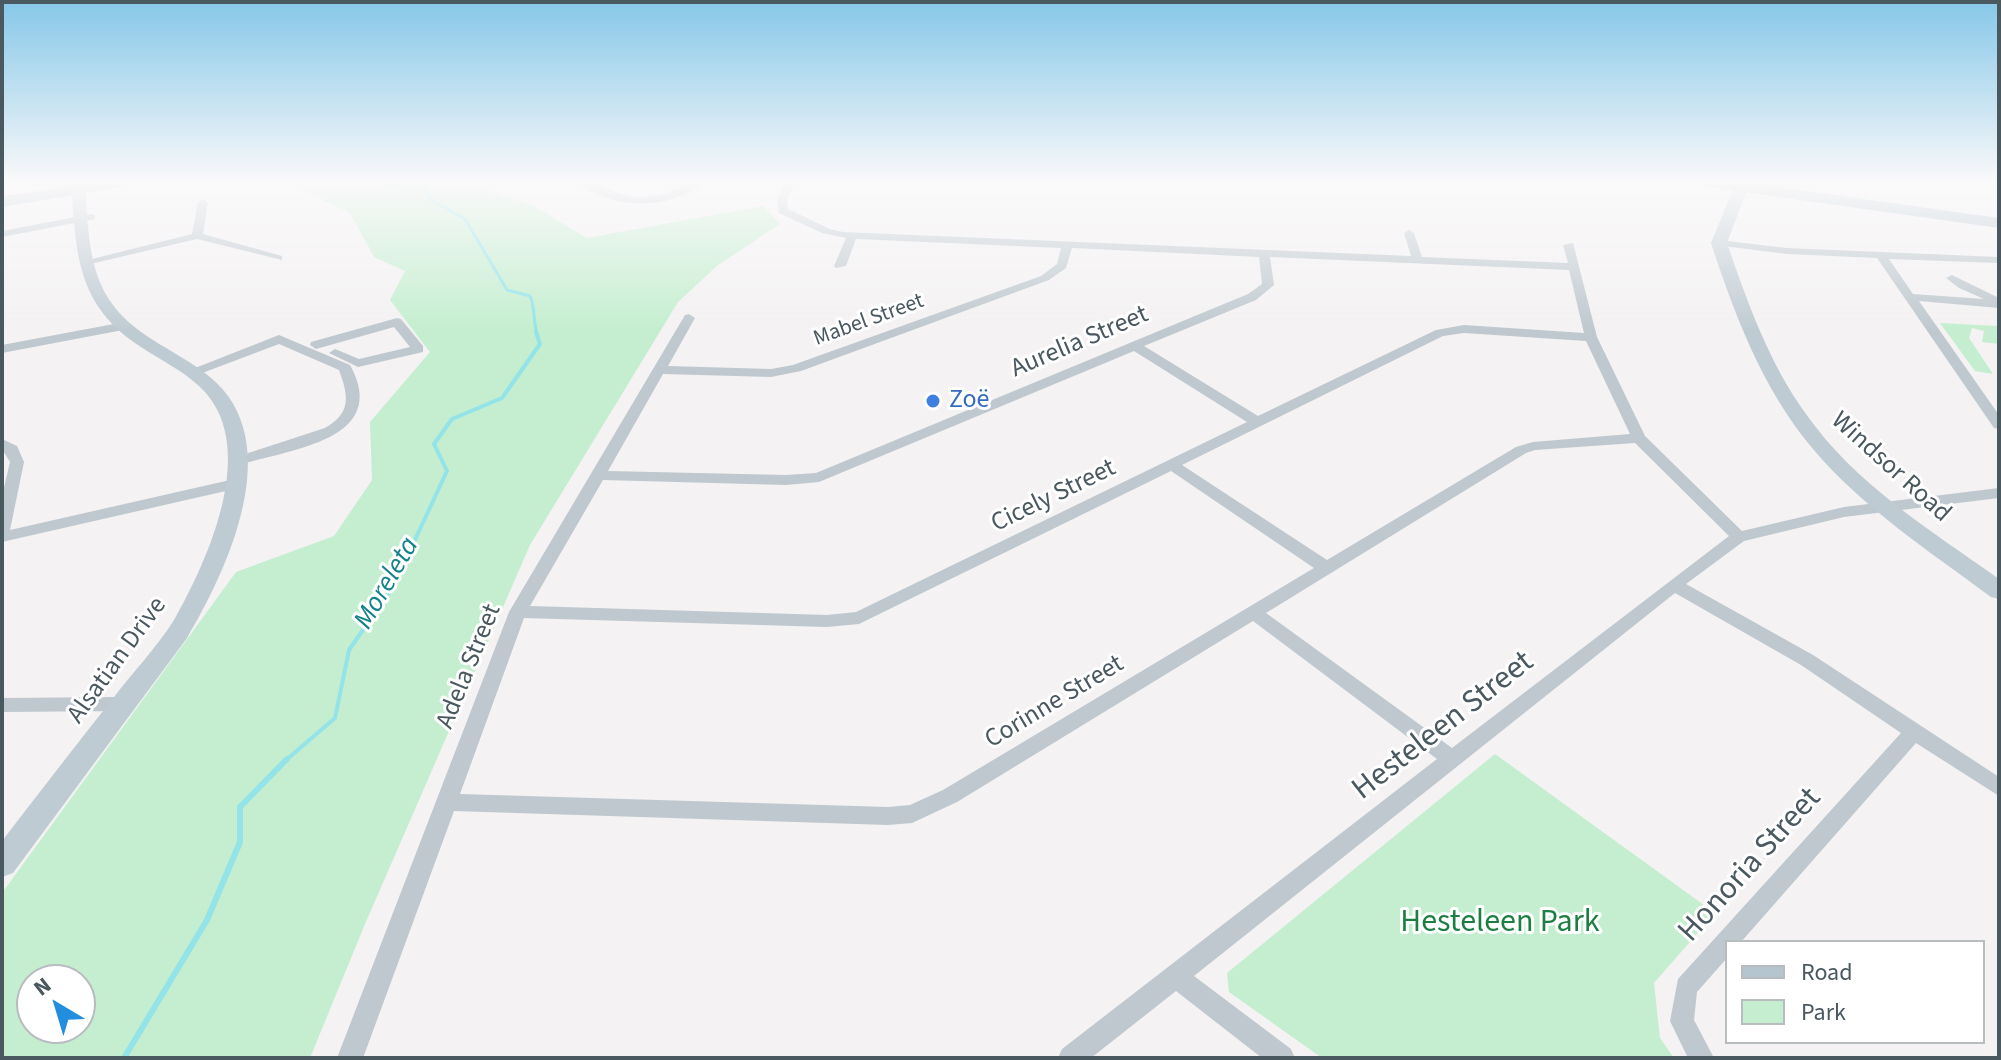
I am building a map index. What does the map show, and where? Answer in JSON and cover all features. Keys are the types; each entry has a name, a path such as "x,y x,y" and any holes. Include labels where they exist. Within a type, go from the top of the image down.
{"street":[{"name":"Alsatian Drive","path":"2,864 169,645 191,609 223,535 238,472 235,424 230,411 211,387 119,327 97,300 85,256 85,231"},
{"path":"197,236 198,231"},
{"path":"829,231 852,236 1574,267"},
{"path":"1724,231 1719,243 1787,251 1999,260"},
{"path":"1409,233 1418,261"},
{"path":"85,256 197,236 278,258"},
{"path":"840,266 852,236"},
{"name":"Windsor Road","path":"1719,243 1788,402 1828,451 1884,505 1999,591"},
{"name":"Mabel Street","path":"659,370 771,373 796,368 1045,278 1062,266 1067,245"},
{"path":"1569,245 1591,337 1639,438 1739,537"},
{"name":"Aurelia Street","path":"596,475 786,480 819,477 1260,293 1268,285 1264,254"},
{"path":"1881,256 1999,425"},
{"path":"1952,278 1989,295 1999,304"},
{"path":"1909,297 1999,304"},
{"name":"Adela Street","path":"350,1058 518,612 689,318"},
{"path":"192,372 280,340 302,339 316,345 358,363 418,349 397,322 316,345"},
{"path":"2,349 119,327"},
{"name":"Cicely Street","path":"518,612 827,621 859,618 1451,330 1591,337"},
{"path":"2,537 238,472 345,422 351,414 353,397 345,368 280,340"},
{"path":"1135,346 1259,423"},
{"name":"Corinne Street","path":"445,802 888,816 912,814 950,796 1521,450 1533,446 1639,438"},
{"path":"2,443 12,449 17,462 2,531"},
{"path":"1173,466 1325,567"},
{"name":"Hesteleen Street","path":"1071,1058 1739,537 1884,505 1999,493"},
{"path":"1674,585 1796,653 1999,788"},
{"path":"1254,613 1452,759"},
{"path":"2,705 123,704"},
{"name":"Honoria Street","path":"1728,940 1915,731"},
{"name":"Honoria Street","path":"1701,1058 1682,1021 1686,987 1725,943"},
{"path":"1174,975 1282,1058"}],"green space":[{"path":"360,231 576,231 587,238 623,231 769,231 718,265 678,302 530,545 310,1058 2,1058 2,893 236,572 334,536 372,480 370,422 430,352 390,300 405,271 374,257"},
{"path":"1940,323 1999,326 1999,344 1982,342 1984,331 1972,328 1969,338 1993,374 1975,371"},
{"name":"Hesteleen Park","path":"1495,754 1715,913 1654,983 1660,1038 1674,1058 1322,1058 1229,992 1227,973"}],"waterway":[{"name":"Moreleta","path":"472,231 507,290 530,296 537,334"},
{"name":"Moreleta","path":"285,761 335,718 349,650 393,587 447,471 434,444 452,419 502,398 540,344 536,332"},
{"name":"Moreleta","path":"124,1058 207,920 240,842 240,807 285,761"}],"place":[{"name":"Zoë","path":"933,401"}]}
